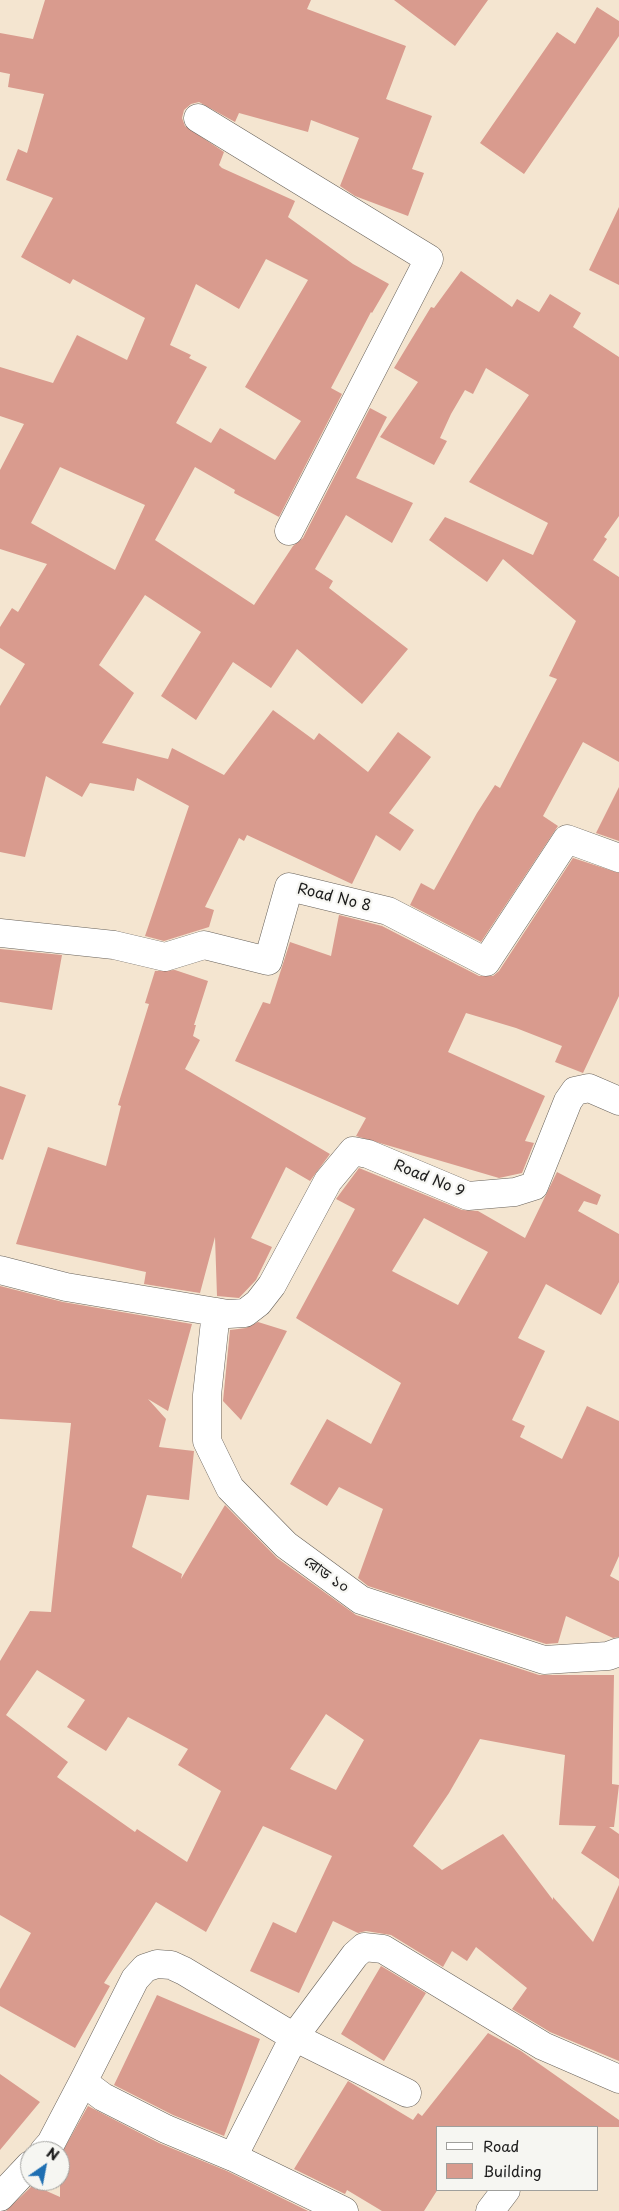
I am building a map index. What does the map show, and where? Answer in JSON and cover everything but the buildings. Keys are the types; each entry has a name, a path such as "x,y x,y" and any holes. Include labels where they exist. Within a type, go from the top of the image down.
{"street":[{"path":"198,118 429,259 289,531"},
{"name":"Road No 8","path":"0,933 114,945 165,958 204,945 268,961 289,887 388,911 486,962 567,839 619,858"},
{"name":"Road No 9","path":"216,1312 244,1312 258,1303 272,1285 328,1181 353,1151 368,1154 468,1196 515,1192 534,1186 568,1101 575,1091 589,1088 619,1101"},
{"path":"0,1270 66,1287 216,1312"},
{"name":"রোড ১০","path":"216,1312 207,1395 207,1442 230,1488 286,1545 361,1600 544,1660 608,1656 619,1652"},
{"path":"233,2157 294,2037 354,1955 364,1947 382,1949 543,2046 619,2079"},
{"path":"52,2141 135,1978 145,1968 157,1964 171,1965 184,1971 294,2037 407,2093"},
{"path":"83,2082 103,2097 166,2129 233,2157 344,2211"},
{"path":"0,2197 20,2176"},
{"path":"490,2211 505,2191"}]}
